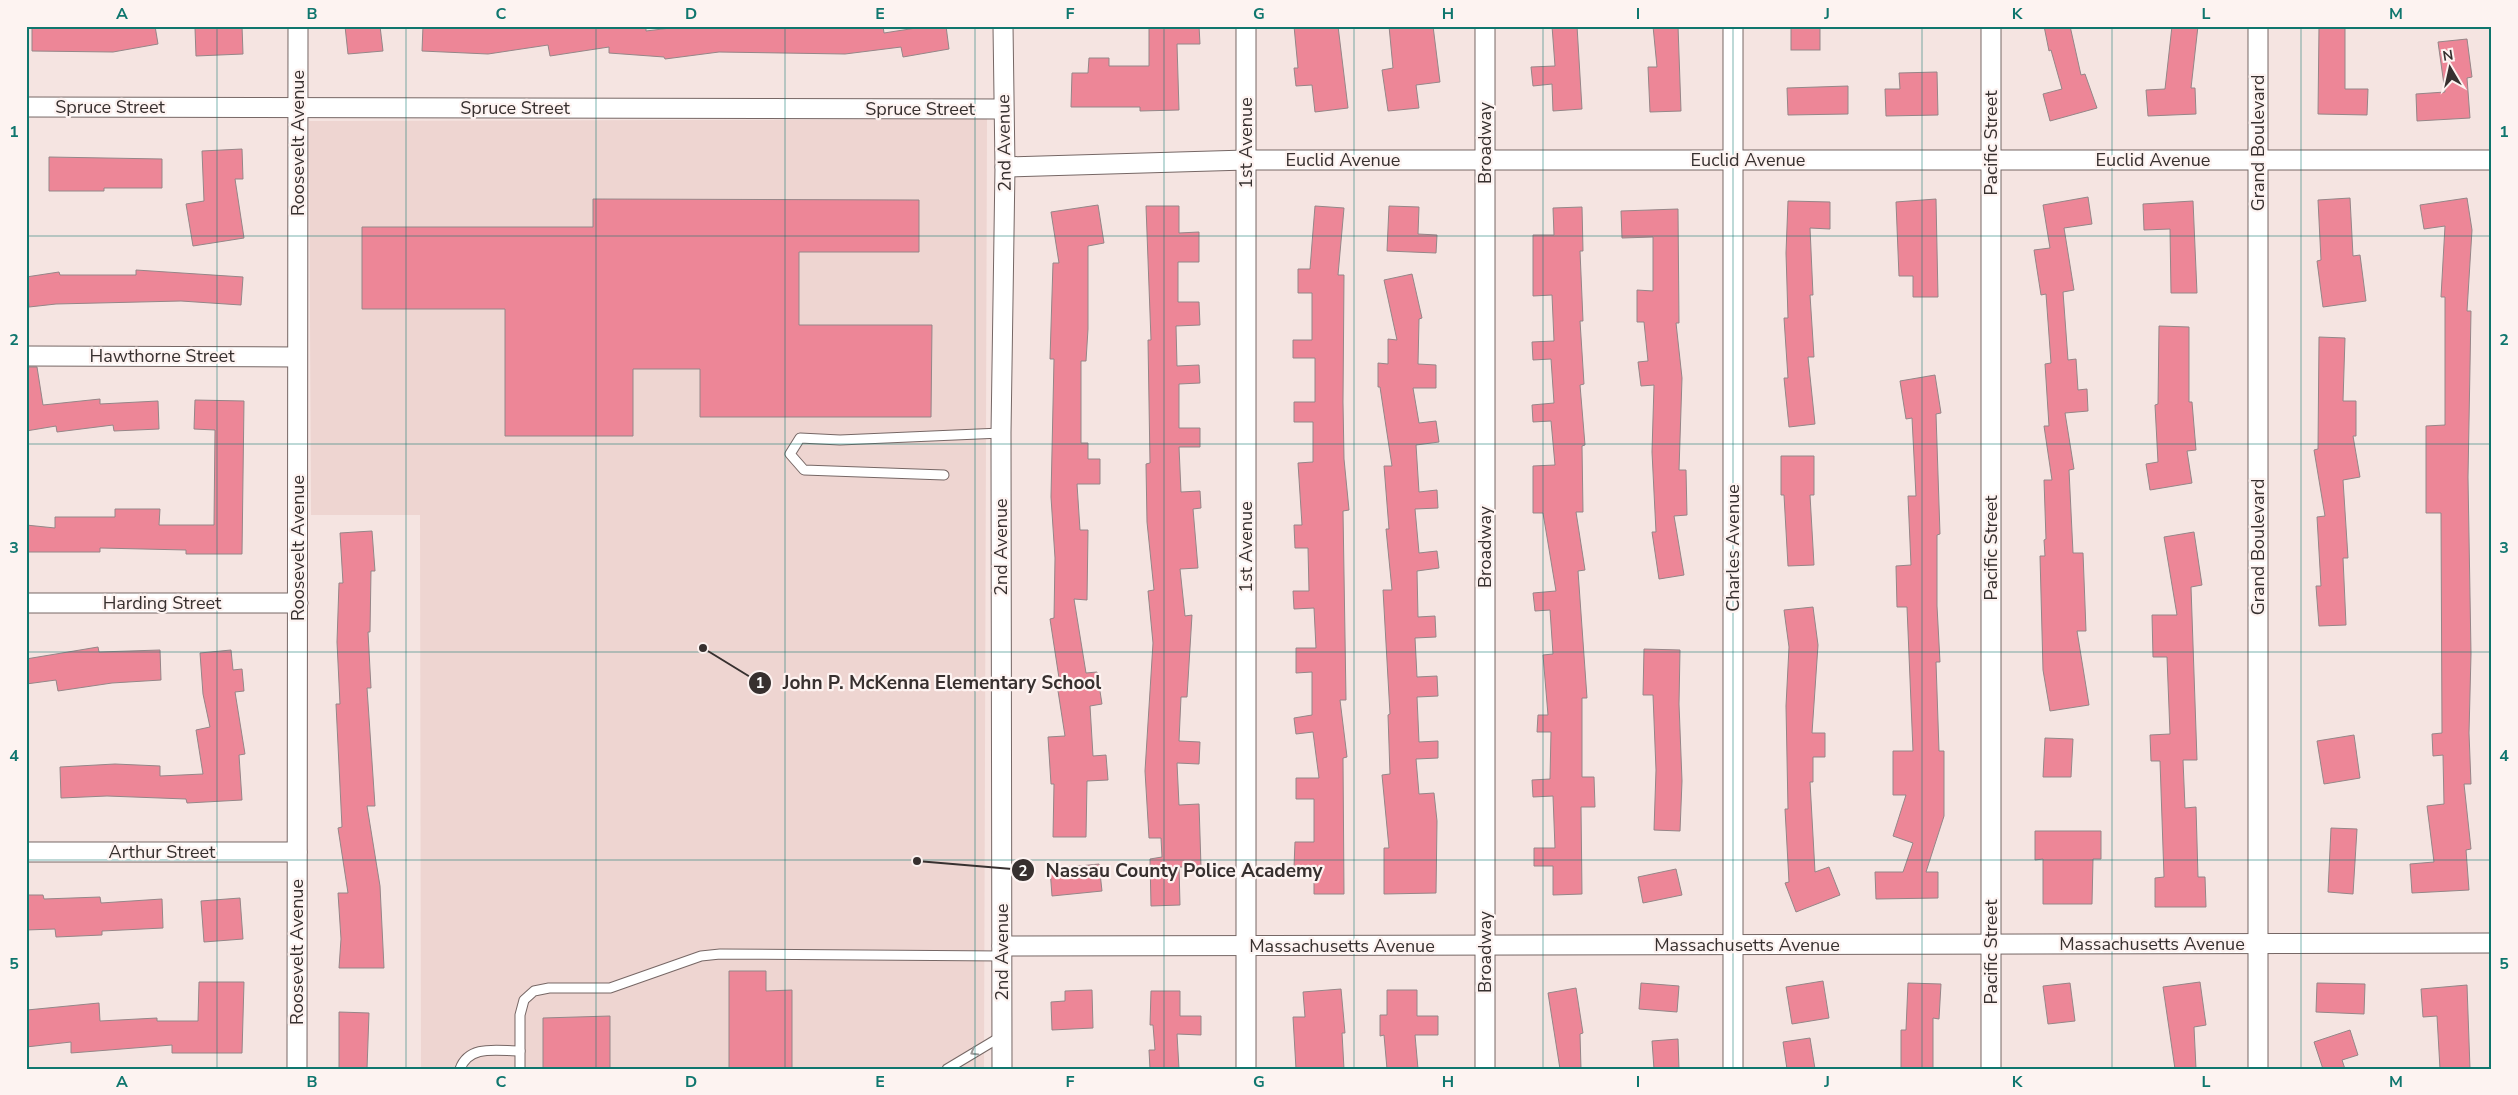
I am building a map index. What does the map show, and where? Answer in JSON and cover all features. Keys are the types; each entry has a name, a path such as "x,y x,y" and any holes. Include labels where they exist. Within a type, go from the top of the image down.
{"street":[{"name":"Roosevelt Avenue","path":"297,1069 298,26"},
{"name":"2nd Avenue","path":"1002,1069 1001,433 1005,167 1003,26"},
{"name":"1st Avenue","path":"1246,26 1246,1069"},
{"name":"Broadway","path":"1484,1069 1485,26"},
{"name":"Charles Avenue","path":"1733,26 1733,1069"},
{"name":"Pacific Street","path":"1991,26 1991,1069"},
{"name":"Grand Boulevard","path":"2258,26 2258,1069"},
{"name":"Spruce Street","path":"26,107 1003,109"},
{"name":"Euclid Avenue","path":"1005,167 1246,160 2492,160"},
{"name":"Hawthorne Street","path":"26,356 298,357"},
{"name":"Harding Street","path":"26,603 298,603"},
{"name":"Arthur Street","path":"26,852 297,852"},
{"name":"Massachusetts Avenue","path":"1002,951 1246,946 2492,943"}],"lane":[{"path":"944,475 804,470 790,454 800,438 840,440 1001,433"},
{"path":"520,1069 520,1015 524,1000 534,992 549,988 610,988 701,956 1002,951"},
{"path":"946,1069 1002,1036"},
{"path":"460,1069 463,1059 476,1051 520,1050"}],"shaded area":[{"path":"987,119 984,1069 421,1069 420,515 311,515 309,121"}],"building":[{"path":"32,26 155,26 158,44 113,52 32,51"},
{"path":"242,26 243,54 196,56 195,28"},
{"path":"345,26 380,26 383,51 348,54"},
{"path":"423,26 646,26 646,31 687,26 883,26 884,33 929,26 946,26 949,49 903,57 901,47 845,54 719,52 665,59 664,57 609,53 609,47 550,56 548,45 488,54 422,51"},
{"path":"1149,26 1199,26 1200,44 1177,44 1179,110 1140,111 1140,107 1071,107 1072,73 1088,73 1089,58 1109,58 1109,66 1149,66"},
{"path":"1294,26 1338,26 1348,108 1315,112 1312,85 1296,86 1294,68 1298,68"},
{"path":"1389,26 1433,26 1440,82 1416,85 1419,108 1388,111 1382,70 1393,68"},
{"path":"1552,26 1577,26 1582,109 1553,111 1552,84 1533,86 1531,67 1555,66"},
{"path":"1653,26 1678,26 1681,111 1650,112 1648,67 1657,67"},
{"path":"1791,26 1820,26 1820,50 1791,50"},
{"path":"2044,26 2070,26 2081,75 2085,74 2097,108 2050,121 2043,94 2062,89 2051,50 2049,51"},
{"path":"2172,26 2198,26 2191,88 2195,88 2196,114 2148,116 2146,90 2165,89"},
{"path":"2319,26 2345,26 2345,89 2368,89 2367,115 2318,114"},
{"path":"2467,39 2472,77 2467,78 2470,118 2417,121 2416,94 2445,92 2438,42"},
{"path":"1937,72 1938,115 1886,116 1885,89 1900,89 1899,73"},
{"path":"1848,86 1848,114 1788,115 1787,88"},
{"path":"242,149 243,179 235,179 244,238 193,246 186,204 204,201 202,151"},
{"path":"49,157 162,159 162,188 104,188 104,191 49,191"},
{"path":"2088,197 2092,224 2064,228 2074,290 2063,292 2068,360 2076,359 2078,390 2087,389 2088,411 2065,413 2074,469 2069,470 2073,553 2083,553 2086,631 2077,631 2089,705 2050,711 2043,670 2040,556 2045,556 2044,540 2046,539 2044,480 2052,480 2044,426 2049,426 2045,364 2051,363 2046,294 2041,295 2034,250 2050,248 2043,205"},
{"path":"2350,198 2353,256 2360,255 2366,301 2323,307 2317,261 2321,260 2318,200"},
{"path":"2467,198 2472,230 2467,311 2471,311 2468,477 2471,654 2469,733 2471,784 2464,784 2471,849 2466,850 2469,890 2412,893 2410,864 2434,862 2427,806 2444,804 2443,755 2433,756 2432,734 2442,733 2441,513 2426,513 2426,426 2445,425 2445,297 2441,297 2445,226 2424,229 2420,205"},
{"path":"593,199 919,200 919,252 799,252 799,325 932,325 931,417 700,417 700,369 633,369 633,436 505,436 505,309 362,309 362,227 593,227"},
{"path":"1936,199 1938,297 1913,297 1913,276 1899,276 1896,202"},
{"path":"1788,201 1830,202 1830,229 1810,228 1813,295 1810,295 1814,357 1808,357 1815,424 1789,427 1784,378 1788,378 1784,318 1788,318 1786,253"},
{"path":"2193,201 2197,293 2171,293 2170,229 2144,230 2143,204"},
{"path":"1098,205 1104,243 1088,246 1088,329 1086,361 1081,361 1081,443 1088,443 1088,459 1100,459 1100,484 1077,484 1080,530 1088,530 1087,600 1074,599 1086,673 1097,672 1102,704 1090,706 1093,756 1106,755 1108,780 1087,781 1086,837 1053,837 1054,784 1051,784 1048,737 1065,736 1056,678 1059,678 1050,619 1054,618 1055,558 1051,497 1054,359 1050,359 1053,263 1059,263 1051,212"},
{"path":"1146,206 1179,206 1179,233 1199,232 1199,262 1178,262 1178,302 1199,302 1200,325 1176,326 1177,366 1199,365 1200,383 1179,384 1179,428 1200,428 1200,447 1179,447 1181,492 1200,491 1201,508 1193,509 1198,568 1180,569 1185,616 1192,615 1187,697 1181,697 1179,741 1200,742 1199,764 1177,763 1179,805 1199,804 1201,867 1179,867 1180,905 1151,906 1150,859 1162,857 1161,838 1149,838 1145,771 1153,643 1148,591 1154,590 1147,522 1146,464 1150,463 1148,340 1151,340"},
{"path":"1315,206 1344,208 1338,275 1344,275 1344,459 1349,510 1343,511 1346,700 1340,700 1347,757 1343,758 1344,894 1314,894 1314,868 1294,867 1295,842 1314,842 1314,799 1296,799 1296,778 1319,778 1313,732 1296,734 1294,718 1312,715 1312,672 1296,673 1296,648 1316,648 1314,608 1294,609 1293,591 1309,591 1308,548 1295,548 1294,525 1302,525 1298,463 1313,462 1313,422 1294,422 1294,402 1315,402 1315,358 1293,358 1293,340 1312,340 1312,293 1298,293 1298,269 1310,269"},
{"path":"1389,206 1419,207 1418,234 1437,235 1436,253 1387,251"},
{"path":"1582,207 1583,251 1580,251 1583,321 1580,321 1584,384 1580,385 1585,445 1582,446 1583,512 1576,512 1585,570 1578,571 1587,698 1582,698 1582,777 1594,777 1595,807 1581,807 1582,894 1553,895 1553,866 1534,866 1534,848 1555,848 1553,796 1533,797 1532,780 1550,779 1551,732 1537,732 1538,715 1548,715 1543,655 1553,654 1550,610 1535,611 1533,593 1556,591 1543,513 1533,513 1533,466 1555,465 1551,421 1533,422 1532,405 1554,403 1551,359 1533,360 1532,342 1554,341 1552,295 1533,296 1533,235 1554,235 1553,208"},
{"path":"1678,209 1679,323 1676,323 1682,378 1679,470 1686,470 1687,515 1674,516 1684,575 1659,579 1652,532 1656,532 1652,452 1654,385 1641,386 1638,362 1648,361 1644,322 1637,322 1637,290 1653,291 1653,237 1622,238 1621,211"},
{"path":"136,270 243,277 241,305 181,301 56,304 29,307 26,277 59,272 60,275 136,275"},
{"path":"1412,274 1422,318 1419,319 1418,364 1436,365 1436,388 1413,388 1419,423 1436,421 1439,442 1416,445 1419,492 1437,490 1438,508 1415,509 1419,553 1437,551 1439,568 1417,571 1418,617 1435,616 1436,637 1415,638 1417,677 1437,676 1438,696 1417,697 1419,742 1438,741 1438,758 1416,759 1419,794 1434,793 1437,821 1436,893 1384,894 1384,848 1389,848 1382,775 1390,774 1388,715 1390,714 1383,590 1392,590 1386,529 1389,529 1384,466 1392,466 1380,387 1378,387 1378,363 1388,364 1388,339 1397,340 1384,280"},
{"path":"2159,326 2189,327 2189,402 2192,402 2196,450 2187,451 2192,483 2150,490 2146,464 2158,462 2155,405 2158,404"},
{"path":"2319,337 2345,338 2343,401 2356,401 2356,436 2353,436 2360,477 2343,480 2348,558 2343,558 2346,625 2319,626 2316,586 2321,586 2317,517 2325,516 2314,450 2318,449"},
{"path":"26,367 37,367 43,405 100,399 100,404 158,401 159,429 114,431 113,425 57,432 56,426 26,431"},
{"path":"1935,375 1941,413 1936,414 1940,534 1937,535 1937,606 1940,662 1936,662 1939,751 1944,751 1944,816 1926,872 1938,872 1938,898 1876,899 1875,872 1903,872 1913,843 1893,836 1906,795 1893,795 1893,751 1913,751 1907,607 1897,607 1896,566 1911,565 1908,496 1916,496 1912,418 1906,419 1900,381"},
{"path":"195,400 244,401 242,554 186,554 186,550 100,548 100,552 26,552 26,525 55,528 55,517 115,517 115,509 160,509 159,525 214,525 215,430 194,429"},
{"path":"1781,456 1814,456 1814,495 1810,495 1814,565 1788,566 1784,495 1781,495"},
{"path":"372,531 375,571 371,571 370,632 368,632 371,688 367,688 375,806 367,806 380,886 384,968 339,968 341,939 338,893 348,893 338,828 342,827 336,704 340,704 337,642 339,583 343,583 340,533"},
{"path":"2194,532 2202,585 2191,587 2197,760 2183,760 2185,808 2196,807 2198,877 2205,877 2206,907 2155,907 2155,878 2164,877 2160,761 2151,761 2150,735 2170,734 2167,657 2153,657 2152,615 2177,615 2164,537"},
{"path":"1813,607 1818,645 1812,733 1825,733 1825,757 1813,757 1813,782 1810,782 1815,872 1829,867 1840,895 1796,912 1785,883 1789,882 1785,809 1788,809 1786,706 1789,647 1784,610"},
{"path":"98,647 99,652 160,650 161,680 112,683 58,691 56,680 26,684 26,659"},
{"path":"1644,649 1680,650 1679,704 1682,781 1680,831 1654,830 1656,770 1653,695 1643,695"},
{"path":"231,650 233,670 242,669 244,691 235,692 245,754 239,755 242,800 187,803 186,799 107,796 61,798 60,767 115,764 160,766 160,776 203,774 196,730 210,727 203,694 200,653"},
{"path":"2354,735 2360,778 2324,784 2317,741"},
{"path":"2045,738 2073,739 2071,777 2043,777"},
{"path":"2331,828 2357,829 2353,894 2328,892"},
{"path":"2035,831 2101,831 2101,859 2093,859 2092,904 2043,904 2043,859 2035,860"},
{"path":"1099,864 1102,891 1052,896 1050,869"},
{"path":"1676,869 1682,895 1643,903 1638,877"},
{"path":"26,895 43,895 44,899 100,897 101,903 162,899 163,928 102,931 102,935 56,937 55,929 26,930"},
{"path":"240,898 243,939 204,942 201,901"},
{"path":"729,971 766,971 766,991 792,990 792,1069 729,1069"},
{"path":"1823,981 1829,1018 1792,1024 1786,987"},
{"path":"199,982 244,982 242,1053 172,1053 172,1045 71,1053 71,1042 26,1047 27,1010 99,1003 100,1021 157,1018 157,1021 198,1021"},
{"path":"2200,982 2206,1025 2194,1027 2196,1069 2175,1069 2163,987"},
{"path":"1641,983 1679,986 1677,1012 1639,1009"},
{"path":"1908,983 1941,984 1939,1019 1933,1018 1933,1069 1901,1069 1901,1030 1906,1030"},
{"path":"2070,983 2075,1021 2048,1024 2043,986"},
{"path":"2317,983 2365,984 2364,1014 2316,1012"},
{"path":"2467,985 2470,1069 2440,1069 2437,1016 2423,1017 2421,989"},
{"path":"1576,988 1583,1033 1580,1034 1581,1069 1560,1069 1548,993"},
{"path":"1341,989 1345,1033 1342,1033 1344,1069 1296,1069 1293,1017 1305,1017 1303,992"},
{"path":"1092,990 1093,1028 1052,1030 1051,1002 1065,1001 1065,991"},
{"path":"1387,990 1417,990 1417,1016 1438,1016 1438,1035 1415,1035 1418,1069 1387,1069 1384,1035 1380,1036 1380,1015 1387,1015"},
{"path":"1151,991 1180,991 1180,1016 1201,1016 1201,1035 1177,1034 1179,1069 1150,1069 1149,1050 1155,1050 1153,1025 1150,1025"},
{"path":"339,1012 369,1013 367,1069 339,1069"},
{"path":"610,1016 610,1069 543,1069 543,1018"},
{"path":"2350,1030 2358,1055 2342,1060 2345,1069 2323,1069 2314,1042"},
{"path":"1810,1038 1815,1069 1787,1069 1783,1042"},
{"path":"1678,1039 1679,1069 1654,1069 1652,1041"}],"place":[{"name":"John P. McKenna Elementary School","path":"703,648"},
{"name":"Nassau County Police Academy","path":"917,861"}]}
